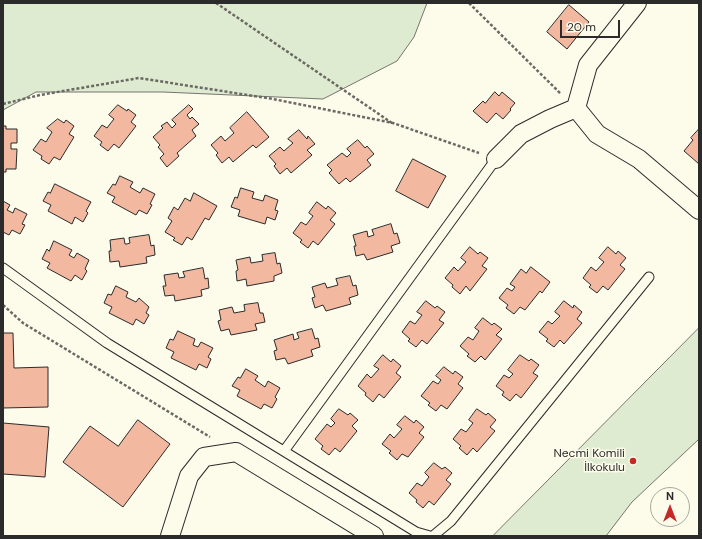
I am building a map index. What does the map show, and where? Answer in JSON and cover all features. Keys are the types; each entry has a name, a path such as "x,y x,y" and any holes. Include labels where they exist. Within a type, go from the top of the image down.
{"street":[{"path":"576,108 588,65 637,3"},
{"path":"496,159 521,134 576,108"},
{"path":"576,108 597,134 639,159 699,210"},
{"path":"170,536 189,476 204,457 236,452 374,536"}],"lane":[{"path":"284,451 496,159"},
{"path":"3,268 107,343 416,532 432,536 451,521 649,276"}],"path":[{"path":"216,3 393,124"},
{"path":"469,3 576,108"},
{"path":"3,104 40,95 139,78 273,99 393,124 496,159"},
{"path":"3,305 23,323 236,452"}],"green space":[{"path":"3,3 427,3 414,37 397,61 323,99 163,92 36,92 3,110"},
{"name":"Necmi Komili İlkokulu","path":"699,328 699,439 632,502 606,536 493,536"}],"building":[{"path":"569,5 589,22 567,49 547,32"},
{"path":"495,92 499,96 502,92 515,103 503,119 496,113 487,123 473,111 483,101 485,103"},
{"path":"118,105 127,111 128,109 136,115 131,122 136,126 119,148 114,144 108,151 100,145 102,142 94,136 102,125 107,128 114,119 109,115"},
{"path":"189,105 193,109 187,115 190,119 192,117 199,124 192,130 196,136 177,153 179,156 167,167 160,158 164,154 158,147 160,145 153,137 163,128 161,126 167,122 172,128 176,124 172,120"},
{"path":"247,112 269,137 256,148 253,145 233,162 229,157 222,163 216,155 218,153 211,145 221,136 225,141 234,133 230,128"},
{"path":"58,119 64,123 66,120 74,126 69,134 74,137 60,160 54,157 49,164 41,159 42,156 33,150 41,139 46,142 52,132 47,128"},
{"path":"3,126 6,126 6,129 17,129 17,143 11,143 11,149 17,149 16,169 6,169 6,172 3,172"},
{"path":"699,129 699,164 684,151 693,140 691,138"},
{"path":"299,130 307,139 308,136 315,144 307,150 312,155 291,173 287,168 280,174 274,166 276,164 269,156 280,147 284,151 293,143 288,139"},
{"path":"358,140 365,148 367,146 374,154 367,160 371,165 350,182 346,178 339,184 329,173 332,170 327,165 342,153 347,157 351,153 347,149"},
{"path":"413,159 446,176 428,208 396,191"},
{"path":"120,176 133,182 130,187 140,193 143,188 155,194 150,204 152,205 147,214 139,210 136,215 112,202 115,197 107,193 113,184 115,185"},
{"path":"55,184 91,202 86,211 88,213 83,222 75,217 72,224 48,211 51,205 43,201"},
{"path":"241,188 254,192 252,198 263,201 265,195 278,200 275,210 278,211 275,220 267,217 265,224 238,216 240,210 231,207"},
{"path":"194,193 217,206 209,220 205,218 192,240 187,237 182,245 173,240 175,238 165,232 172,221 168,218 174,207 178,210 185,198 190,201"},
{"path":"3,201 10,205 7,210 13,213 15,208 27,214 22,224 25,225 20,234 12,230 9,235 3,232"},
{"path":"317,202 326,209 328,206 336,213 330,220 335,224 318,245 313,241 308,248 300,242 302,240 293,233 301,222 306,225 313,216 309,213"},
{"path":"391,224 394,234 397,233 400,243 391,246 393,252 367,260 364,254 356,256 354,246 356,246 353,235 367,231 368,237 374,235 372,230"},
{"path":"149,235 151,246 154,245 155,255 146,257 147,263 120,267 119,261 110,262 110,240 124,238 125,244 127,244 130,243 129,238"},
{"path":"54,241 72,250 69,255 74,258 77,253 89,260 85,269 87,271 82,280 75,275 71,281 47,268 50,263 42,259 47,249 49,251"},
{"path":"470,247 478,254 480,252 488,258 482,266 487,269 470,291 466,286 460,294 445,278 454,267 458,271 466,262 461,258"},
{"path":"608,247 616,254 618,251 626,258 620,265 625,269 608,290 603,286 597,293 589,287 591,285 583,278 591,267 596,271 604,262 599,258"},
{"path":"275,253 277,264 280,263 282,273 274,276 274,281 247,286 246,279 237,281 236,271 238,270 236,260 250,257 251,263 263,261 262,255"},
{"path":"531,267 550,282 542,293 540,291 525,310 520,307 514,314 506,308 508,305 499,298 507,288 512,291 515,287 510,284 521,269 526,273"},
{"path":"203,268 205,279 208,278 209,288 201,290 202,296 175,301 174,295 165,296 163,286 166,286 164,275 178,273 179,278 185,277 183,272"},
{"path":"350,276 353,286 356,285 358,295 349,298 351,304 326,311 323,305 315,308 312,298 315,297 312,287 325,283 327,288 338,285 336,279"},
{"path":"116,286 128,292 126,297 136,302 139,298 149,307 146,313 149,315 144,324 136,319 133,325 109,313 112,307 104,303 108,294 111,295"},
{"path":"426,301 435,308 437,306 445,312 439,320 444,323 427,344 422,340 416,347 408,341 410,339 402,332 410,321 415,324 422,315 417,312"},
{"path":"564,301 573,308 574,305 582,312 577,319 582,323 564,344 560,340 554,347 546,341 548,339 539,332 548,321 552,324 560,316 555,312"},
{"path":"258,303 260,313 263,313 265,322 255,324 257,330 231,335 229,329 221,331 218,321 221,320 219,310 232,307 234,313 245,311 244,305"},
{"path":"483,318 492,325 494,323 502,329 496,335 502,339 485,360 481,356 475,362 467,356 469,354 460,346 468,337 473,340 479,331 475,328"},
{"path":"312,329 315,339 318,338 320,347 311,350 313,356 288,364 285,358 276,360 274,351 277,350 274,340 293,334 294,340 299,338 297,333"},
{"path":"178,331 195,339 193,345 198,347 201,342 213,348 208,357 211,359 207,368 199,364 196,370 171,358 174,352 166,348 170,339 173,340"},
{"path":"3,333 13,333 14,368 48,367 48,407 3,408"},
{"path":"383,355 391,362 393,359 401,366 396,373 401,377 384,398 379,394 373,402 358,386 367,374 371,378 379,369 374,366"},
{"path":"520,355 529,361 531,359 539,365 533,373 538,376 521,398 516,394 510,401 502,395 504,392 496,386 504,375 509,378 513,374 508,370"},
{"path":"444,367 453,374 455,371 463,377 458,384 463,388 447,409 441,405 436,411 428,405 430,403 421,396 433,381 438,384 441,380 436,376"},
{"path":"246,369 258,376 255,380 265,387 268,381 280,388 275,397 277,399 272,408 264,404 261,409 237,396 240,390 232,386"},
{"path":"339,409 348,415 350,413 358,420 352,426 357,431 340,452 335,448 329,455 321,449 323,446 315,439 327,424 331,427 335,423 331,419"},
{"path":"477,409 486,415 488,413 496,420 490,427 495,431 477,452 473,448 467,455 459,448 461,446 453,439 461,429 466,432 473,423 469,420"},
{"path":"405,416 414,423 416,420 424,427 419,433 424,437 408,457 402,454 397,460 389,453 391,451 382,444 390,434 394,438 402,429 397,425"},
{"path":"138,420 170,444 123,507 63,462 90,426 118,446"},
{"path":"3,423 49,427 45,477 3,474"},
{"path":"434,463 442,469 445,467 452,473 446,480 451,484 434,505 429,501 423,508 409,493 417,483 422,486 429,477 425,473"}],"place":[{"name":"Necmi Komili İlkokulu","path":"633,461"}]}
